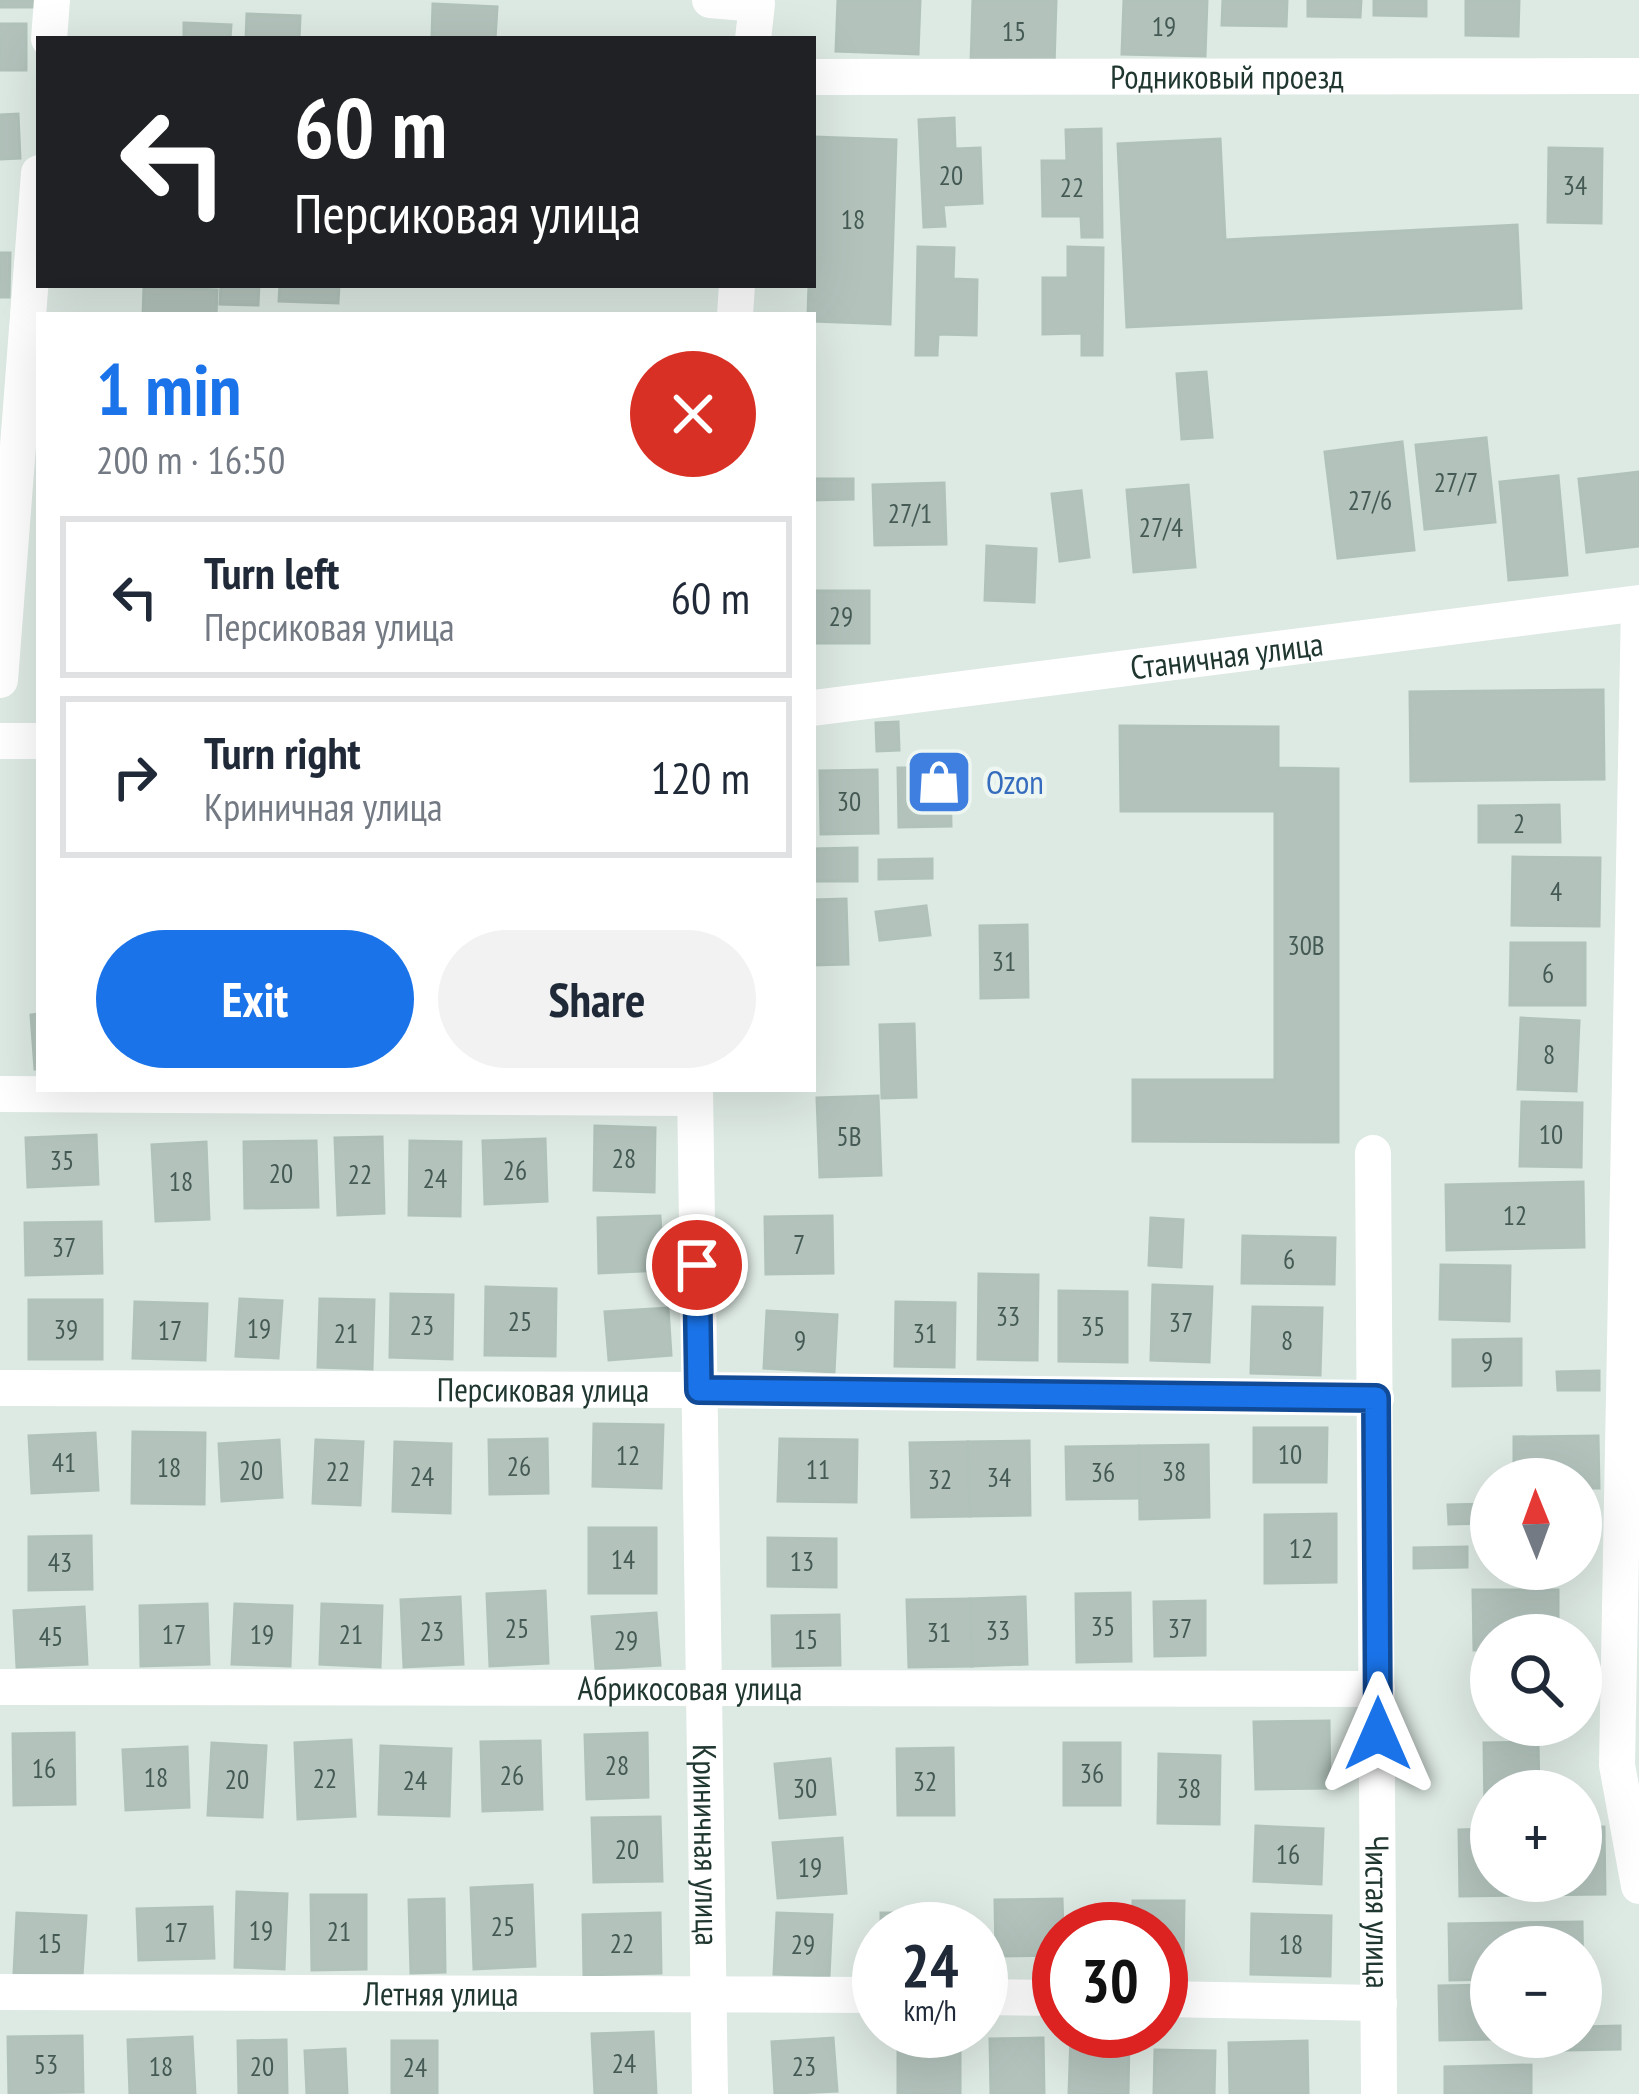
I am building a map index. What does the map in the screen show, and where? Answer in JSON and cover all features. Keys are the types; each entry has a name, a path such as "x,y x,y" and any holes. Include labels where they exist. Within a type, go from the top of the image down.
{"street":[{"path":"49,36 52,0"},
{"path":"710,0 755,21"},
{"name":"Родниковый проезд","path":"816,77 1639,76"},
{"path":"0,680 36,211"},
{"path":"1639,604 1617,1765 1639,1886"},
{"name":"Станичная улица","path":"816,709 1639,604"},
{"path":"0,741 36,741"},
{"path":"0,1094 695,1094"},
{"name":"Криничная улица","path":"695,1094 710,2094"},
{"name":"Чистая улица","path":"1373,1153 1379,2094"},
{"name":"Персиковая улица","path":"0,1388 1376,1398"},
{"name":"Абрикосовая улица","path":"0,1687 1377,1689"},
{"name":"Летняя улица","path":"0,1992 852,1995"},
{"path":"1188,1999 1379,2002"}],"building":[{"path":"0,0 36,0 36,7 0,7"},
{"path":"838,0 920,0 918,54 836,51"},
{"path":"973,0 1056,0 1054,67 971,64"},
{"path":"1124,0 1207,0 1205,56 1122,54"},
{"path":"1223,0 1287,0 1286,26 1222,25"},
{"path":"1308,0 1361,0 1360,17 1308,16"},
{"path":"1374,0 1426,0 1426,16 1374,15"},
{"path":"1466,0 1519,0 1518,36 1466,35"},
{"path":"433,4 497,7 495,36 432,36"},
{"path":"247,14 300,16 299,36 246,36"},
{"path":"184,23 231,25 230,36 184,36"},
{"path":"0,24 26,24 26,70 0,70"},
{"path":"18,114 20,158 0,159 0,115"},
{"path":"954,118 955,149 980,148 982,203 943,205 945,226 924,227 919,120"},
{"path":"1101,129 1102,237 1082,237 1081,216 1043,216 1042,161 1067,161 1066,130"},
{"path":"816,137 896,140 890,324 816,321 816,312 808,312 809,288 816,288"},
{"path":"1220,139 1225,240 1517,225 1521,308 1127,327 1118,144"},
{"path":"1549,148 1602,149 1601,223 1548,222"},
{"path":"918,247 954,248 953,279 977,280 976,335 938,334 937,355 916,355"},
{"path":"1068,247 1103,248 1102,355 1082,355 1082,333 1043,334 1043,278 1068,278"},
{"path":"0,253 10,253 9,297 0,297"},
{"path":"144,288 217,290 216,312 143,312"},
{"path":"221,288 259,288 258,305 220,304"},
{"path":"280,288 339,288 338,303 279,301"},
{"path":"1206,372 1212,437 1182,439 1177,374"},
{"path":"1486,438 1495,522 1425,529 1416,445"},
{"path":"1402,442 1414,550 1338,558 1325,452"},
{"path":"1639,472 1639,546 1587,552 1579,479"},
{"path":"1558,476 1567,575 1509,580 1500,482"},
{"path":"816,479 853,479 853,499 816,500"},
{"path":"944,483 946,544 875,545 873,485"},
{"path":"1188,485 1195,567 1134,572 1127,490"},
{"path":"1081,491 1089,557 1060,561 1052,494"},
{"path":"987,546 1036,549 1034,602 985,600"},
{"path":"816,591 869,591 869,643 816,643"},
{"path":"1603,690 1604,779 1411,781 1410,692"},
{"path":"898,722 899,750 877,751 876,723"},
{"path":"1120,726 1278,727 1278,768 1338,769 1338,1142 1133,1141 1133,1080 1275,1080 1275,811 1121,811"},
{"path":"898,768 950,768 951,826 899,827"},
{"path":"877,770 878,833 821,834 820,771"},
{"path":"1559,805 1560,842 1479,842 1479,806"},
{"path":"857,848 857,881 816,881 816,849"},
{"path":"1513,857 1600,858 1599,926 1512,925"},
{"path":"932,859 932,878 879,879 879,860"},
{"path":"846,899 848,964 816,965 816,900"},
{"path":"926,906 930,935 880,940 876,912"},
{"path":"1027,925 1028,997 981,998 980,926"},
{"path":"1511,943 1585,943 1585,1005 1510,1005"},
{"path":"36,1014 36,1069 35,1069 31,1015"},
{"path":"1521,1018 1579,1021 1576,1091 1518,1089"},
{"path":"914,1024 916,1097 882,1098 880,1025"},
{"path":"878,1096 881,1175 820,1177 817,1098"},
{"path":"1522,1102 1582,1103 1581,1167 1520,1166"},
{"path":"595,1126 655,1128 654,1192 594,1190"},
{"path":"96,1135 98,1184 28,1187 26,1138"},
{"path":"382,1137 384,1213 338,1215 335,1138"},
{"path":"545,1139 547,1201 485,1204 483,1141"},
{"path":"316,1141 318,1207 245,1208 244,1142"},
{"path":"410,1141 461,1142 460,1216 409,1215"},
{"path":"206,1142 209,1219 156,1221 152,1145"},
{"path":"1583,1182 1584,1247 1447,1250 1446,1185"},
{"path":"660,1216 663,1270 599,1273 598,1218"},
{"path":"832,1216 833,1273 766,1274 765,1217"},
{"path":"1151,1218 1183,1220 1181,1267 1149,1265"},
{"path":"101,1222 102,1273 26,1275 25,1223"},
{"path":"1243,1236 1335,1238 1334,1284 1242,1283"},
{"path":"1441,1265 1510,1266 1509,1321 1440,1319"},
{"path":"979,1274 1038,1275 1037,1360 978,1359"},
{"path":"1153,1285 1212,1287 1209,1362 1151,1360"},
{"path":"486,1287 556,1289 555,1356 485,1355"},
{"path":"1059,1291 1127,1292 1127,1362 1059,1361"},
{"path":"391,1294 453,1295 452,1359 390,1357"},
{"path":"240,1299 282,1301 278,1358 236,1356"},
{"path":"320,1299 374,1300 372,1369 318,1367"},
{"path":"29,1300 102,1300 102,1359 29,1359"},
{"path":"135,1302 207,1304 205,1360 133,1358"},
{"path":"896,1302 955,1303 954,1367 895,1366"},
{"path":"1253,1307 1322,1308 1320,1375 1251,1373"},
{"path":"668,1308 671,1355 609,1360 605,1312"},
{"path":"767,1311 837,1315 834,1372 764,1368"},
{"path":"1521,1339 1521,1385 1453,1386 1453,1340"},
{"path":"1599,1371 1599,1390 1558,1390 1557,1372"},
{"path":"594,1424 663,1425 661,1488 593,1486"},
{"path":"1254,1428 1327,1428 1326,1482 1254,1482"},
{"path":"133,1432 205,1433 204,1504 132,1503"},
{"path":"95,1433 98,1490 32,1493 29,1436"},
{"path":"1598,1436 1598,1458 1514,1458 1514,1437"},
{"path":"547,1439 548,1493 490,1494 489,1440"},
{"path":"780,1439 857,1440 856,1502 778,1501"},
{"path":"279,1440 282,1497 222,1501 219,1444"},
{"path":"316,1440 363,1442 360,1505 313,1503"},
{"path":"1029,1441 1030,1515 970,1516 968,1442"},
{"path":"395,1442 451,1444 450,1513 393,1511"},
{"path":"968,1442 970,1516 912,1517 910,1443"},
{"path":"1208,1445 1209,1517 1140,1519 1139,1446"},
{"path":"1139,1446 1139,1498 1067,1499 1066,1447"},
{"path":"1470,1504 1470,1524 1449,1524 1448,1505"},
{"path":"1336,1514 1336,1582 1265,1583 1265,1515"},
{"path":"589,1528 656,1528 656,1593 589,1593"},
{"path":"91,1536 92,1589 29,1590 29,1537"},
{"path":"768,1538 836,1539 836,1587 768,1586"},
{"path":"1467,1547 1467,1567 1414,1568 1414,1548"},
{"path":"1473,1590 1558,1590 1558,1614 1473,1614"},
{"path":"545,1591 548,1663 490,1666 487,1594"},
{"path":"1130,1593 1131,1661 1077,1662 1076,1594"},
{"path":"460,1597 463,1664 404,1667 401,1600"},
{"path":"1025,1597 1027,1664 972,1666 970,1599"},
{"path":"970,1599 972,1666 909,1667 907,1600"},
{"path":"1205,1601 1205,1655 1155,1656 1154,1602"},
{"path":"207,1604 209,1664 141,1666 140,1606"},
{"path":"235,1604 292,1606 290,1666 232,1664"},
{"path":"322,1604 382,1606 380,1667 320,1664"},
{"path":"84,1607 87,1664 17,1667 14,1611"},
{"path":"656,1613 660,1665 596,1669 592,1617"},
{"path":"839,1615 840,1665 773,1666 772,1616"},
{"path":"1329,1721 1330,1788 1256,1789 1254,1722"},
{"path":"74,1733 75,1804 14,1805 13,1734"},
{"path":"647,1733 648,1797 587,1799 585,1735"},
{"path":"351,1740 355,1816 298,1819 295,1743"},
{"path":"540,1741 542,1809 483,1811 481,1742"},
{"path":"212,1743 266,1746 262,1817 208,1815"},
{"path":"1064,1743 1120,1743 1120,1805 1064,1805"},
{"path":"381,1746 451,1749 449,1816 379,1814"},
{"path":"1484,1746 1538,1746 1539,1770 1484,1770"},
{"path":"187,1747 189,1807 126,1810 123,1750"},
{"path":"953,1748 954,1815 898,1815 897,1749"},
{"path":"1159,1754 1220,1756 1219,1824 1158,1823"},
{"path":"830,1759 835,1814 780,1818 775,1764"},
{"path":"660,1817 662,1881 594,1882 592,1818"},
{"path":"1256,1826 1323,1829 1321,1884 1254,1881"},
{"path":"1604,1827 1605,1894 1602,1894"},
{"path":"1459,1830 1470,1830 1470,1896 1460,1896"},
{"path":"842,1838 846,1893 778,1898 773,1843"},
{"path":"532,1885 535,1966 474,1969 471,1888"},
{"path":"237,1892 287,1894 284,1969 235,1967"},
{"path":"311,1895 366,1895 366,1969 312,1970"},
{"path":"444,1899 445,1972 411,1973 409,1900"},
{"path":"995,1900 1062,1902 1032,1902 1032,1955 1008,1956 1008,1902"},
{"path":"212,1907 214,1958 139,1960 137,1909"},
{"path":"17,1913 86,1916 82,1976 14,1973"},
{"path":"660,1913 661,1973 584,1975 583,1915"},
{"path":"777,1913 832,1915 829,1976 774,1974"},
{"path":"1252,1914 1331,1916 1330,1976 1251,1974"},
{"path":"1582,1922 1582,1926 1470,1926 1470,1980 1450,1980 1449,1924"},
{"path":"1470,1985 1470,2039 1440,2040 1439,1986"},
{"path":"1602,2026 1620,2026 1620,2049 1602,2049"},
{"path":"653,2032 656,2094 595,2094 592,2034"},
{"path":"82,2036 83,2092 9,2093 8,2037"},
{"path":"192,2037 195,2094 130,2094 128,2040"},
{"path":"833,2038 837,2091 775,2094 772,2042"},
{"path":"1032,2038 1032,2058 1043,2058 1044,2094 991,2094 990,2058 1008,2058 1008,2039"},
{"path":"286,2040 287,2094 239,2094 238,2041"},
{"path":"392,2041 437,2041 437,2094 392,2094"},
{"path":"1307,2041 1308,2094 1230,2094 1229,2043"},
{"path":"345,2049 347,2094 307,2094 305,2051"},
{"path":"1188,2051 1215,2051 1214,2094 1154,2094 1155,2058 1188,2058"},
{"path":"898,2058 960,2058 960,2094 898,2094"},
{"path":"1070,2058 1129,2058 1128,2094 1069,2094"},
{"path":"1531,2065 1531,2094 1445,2094 1445,2067"}],"place":[{"name":"Ozon","path":"939,782"}],"route":[{"path":"697,1265 699,1390 1376,1398 1378,1734"}]}
